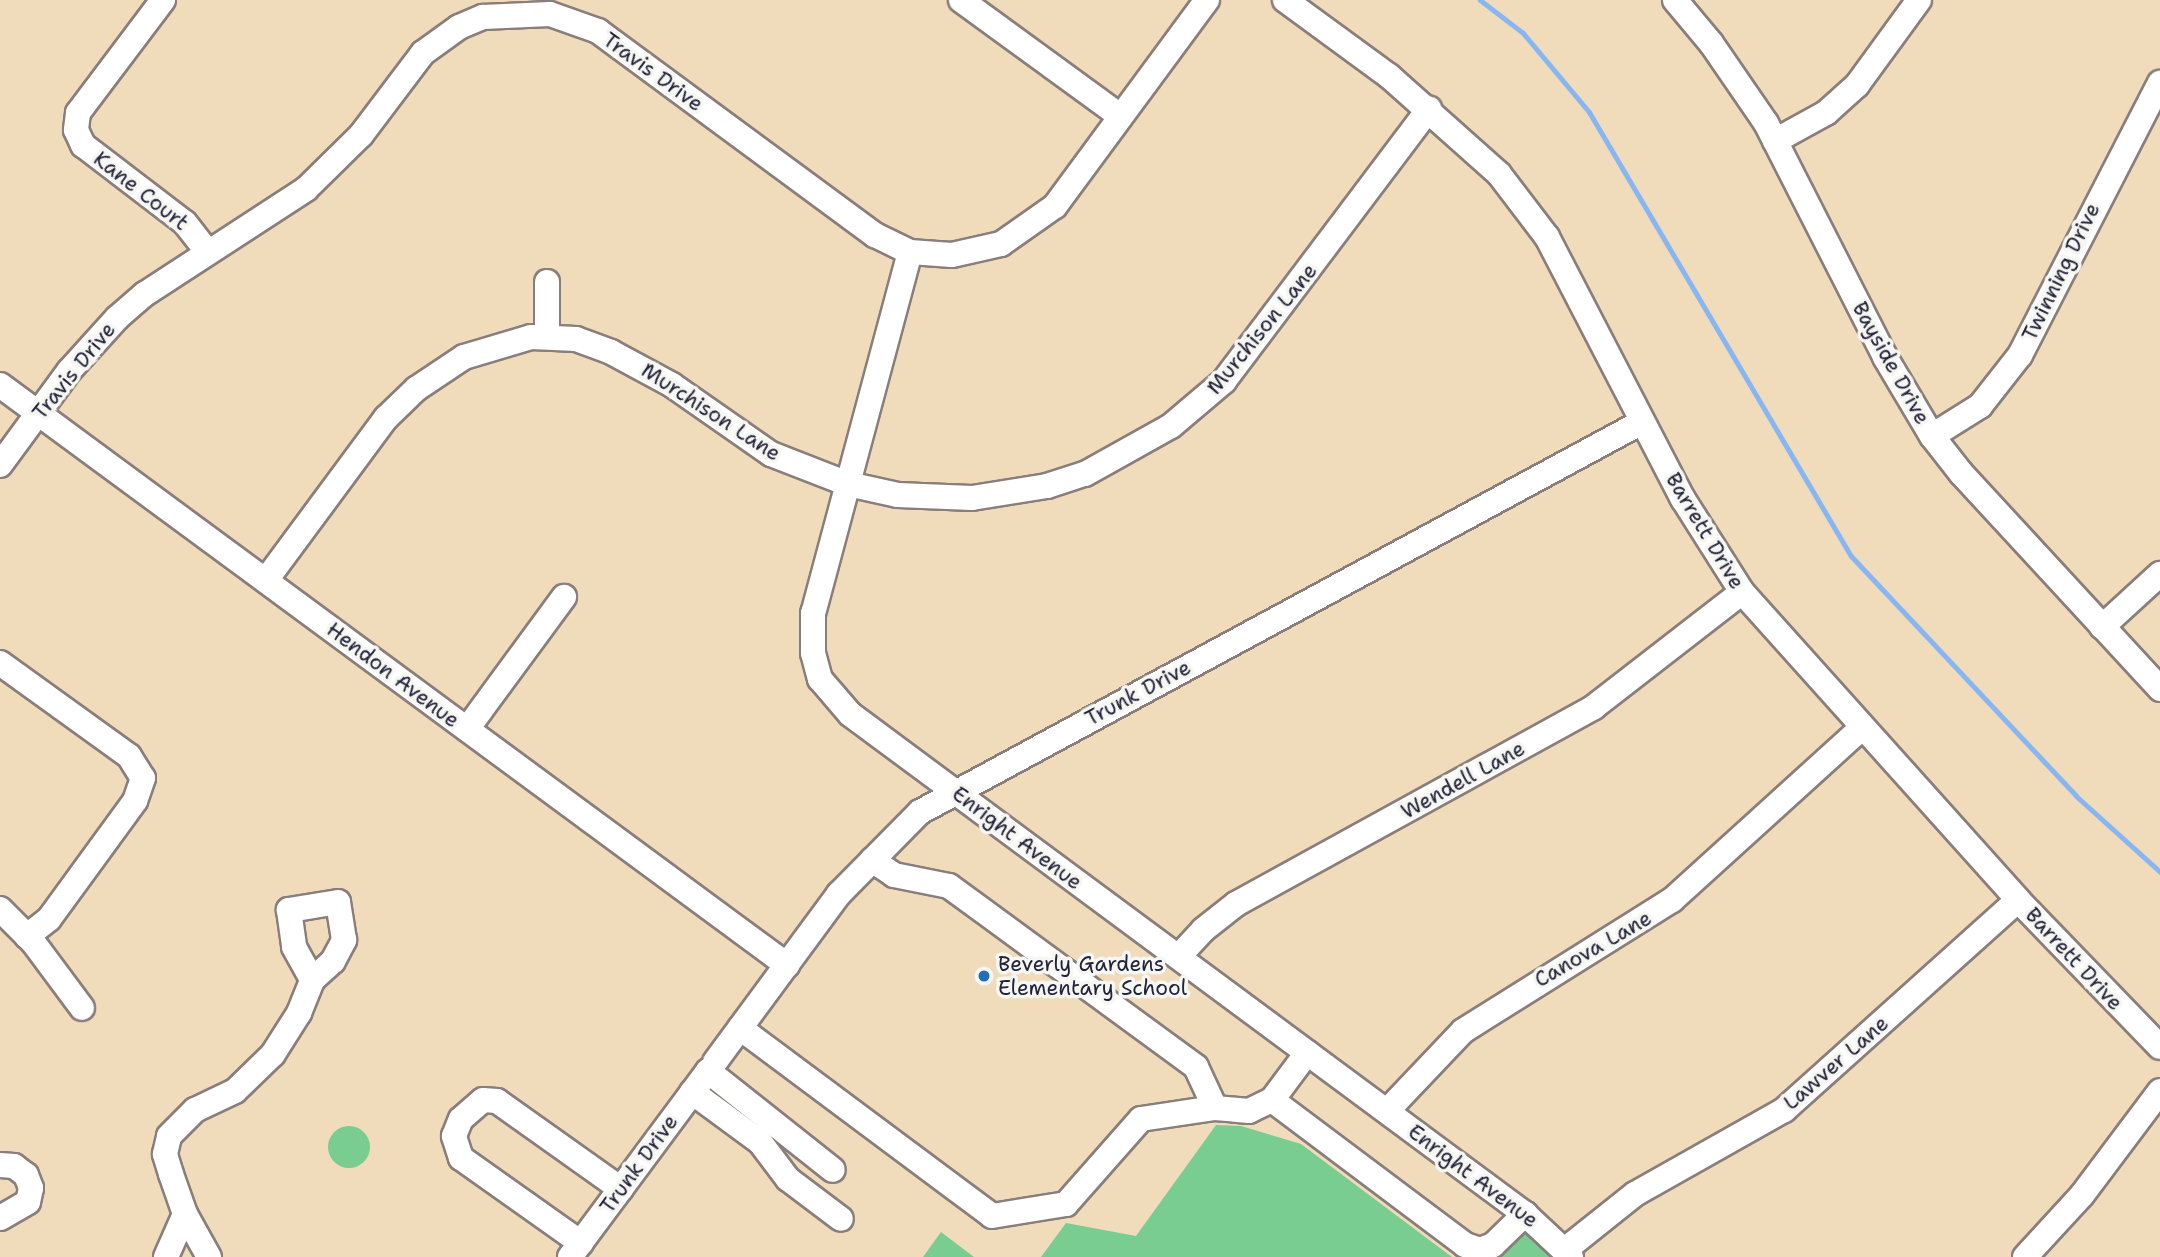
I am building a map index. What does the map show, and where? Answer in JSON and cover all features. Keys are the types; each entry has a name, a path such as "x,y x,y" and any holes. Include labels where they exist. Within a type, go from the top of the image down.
{"street":[{"name":"Kane Court","path":"163,0 78,113 76,130 82,145 185,223 208,252"},
{"path":"961,0 1120,116"},
{"name":"Travis Drive","path":"0,466 37,414 117,318 208,252 280,208 334,163 423,53 440,38 482,18 527,12 571,20 620,44 875,235 911,252 977,251 1017,236 1055,206 1207,0"},
{"name":"Barrett Drive","path":"1285,0 1429,108 1499,174 1547,237 1683,499 1742,592 2018,900 2160,1047"},
{"name":"Bayside Drive","path":"1675,0 1740,81 1775,141 1885,357 1932,436 1961,473 2160,689"},
{"path":"1775,141 1826,113 1857,85 1919,0"},
{"name":"Twinning Drive","path":"1932,436 1980,405 2020,355 2160,83"},
{"name":"Murchison Lane","path":"266,580 386,418 416,389 464,357 547,336 576,339 642,367 771,454 848,484 931,498 1009,494 1085,474 1171,426 1199,405 1246,354 1429,108"},
{"name":"Enright Avenue","path":"911,252 813,613 813,653 820,679 850,713 1525,1214 1568,1253"},
{"path":"547,282 547,336"},
{"name":"Hendon Avenue","path":"0,385 788,965"},
{"name":"Trunk Drive","path":"576,1250 839,894 920,812 1642,422"},
{"path":"2102,627 2160,573"},
{"name":"Wendell Lane","path":"1179,957 1203,930 1236,904 1594,707 1742,592"},
{"path":"467,729 564,597"},
{"path":"0,663 129,756 143,778 128,811 49,919 27,936"},
{"name":"Canova Lane","path":"1387,1111 1463,1031 1662,907 1862,728"},
{"path":"872,860 894,875 949,887 1196,1067 1215,1108"},
{"name":"Lawver Lane","path":"1568,1253 1635,1194 1784,1110 2018,900"},
{"path":"0,909 27,936 82,1008"},
{"path":"209,1257 185,1214 165,1154 169,1136 195,1110 235,1091 254,1075 299,1013 312,980"},
{"path":"740,1027 992,1216 1066,1204 1141,1119 1215,1108 1249,1111 1272,1100 1307,1053"},
{"path":"711,1066 794,1140 833,1170"},
{"path":"2025,1257 2082,1195 2160,1091"},
{"path":"692,1092 760,1142 788,1179 841,1219"},
{"path":"576,1250 461,1157 454,1136 461,1119 483,1100 496,1101 621,1189"},
{"path":"1272,1100 1465,1245 1480,1250 1493,1245 1525,1214"},
{"path":"777,1165 794,1140"},
{"path":"0,1165 14,1166 26,1175 31,1188 28,1202 0,1218"},
{"path":"166,1257 185,1214"}],"green space":[{"path":"1216,1125 1241,1126 1301,1144 1452,1257 1041,1257 1066,1223 1136,1236"},
{"path":"349,1126 364,1132 370,1147 364,1162 349,1168 334,1162 328,1147 334,1132"},
{"path":"941,1232 974,1257 923,1257"},
{"path":"1523,1232 1554,1257 1492,1257"}],"waterway":[{"path":"1480,0 1523,33 1589,112 1851,556 2076,796 2160,872"}],"place":[{"name":"Beverly Gardens Elementary School","path":"984,976"}]}
